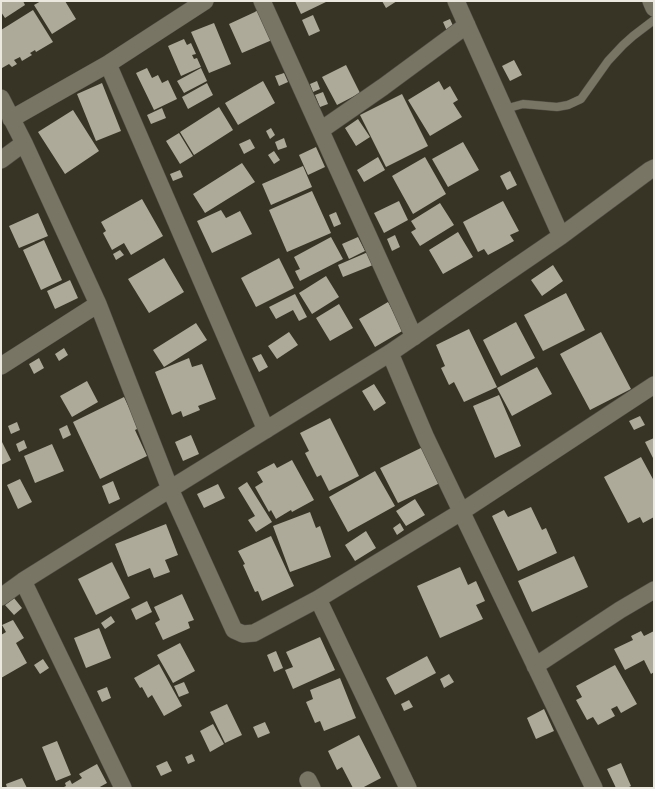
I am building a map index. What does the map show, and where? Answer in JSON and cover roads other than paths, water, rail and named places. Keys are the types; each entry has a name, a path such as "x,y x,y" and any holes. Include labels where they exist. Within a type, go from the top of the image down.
{"street":[{"path":"11,119 108,64 205,1"},
{"path":"262,1 414,337"},
{"path":"456,1 561,236"},
{"path":"651,1 654,8"},
{"path":"321,130 383,87 467,25"},
{"path":"108,64 266,430"},
{"path":"1,98 24,143 98,304 170,489 234,630 243,634 254,633 318,599 461,512 654,385"},
{"path":"1,160 24,143"},
{"path":"1,597 170,489 390,353 561,236 654,168"},
{"path":"1,366 98,304"},
{"path":"390,353 461,512 594,788"},
{"path":"24,581 123,788"},
{"path":"535,666 620,610 654,590"},
{"path":"318,599 408,788"}],"lane":[{"path":"505,109 523,104 557,107 568,105 581,99 608,61 633,36 654,20"}]}
